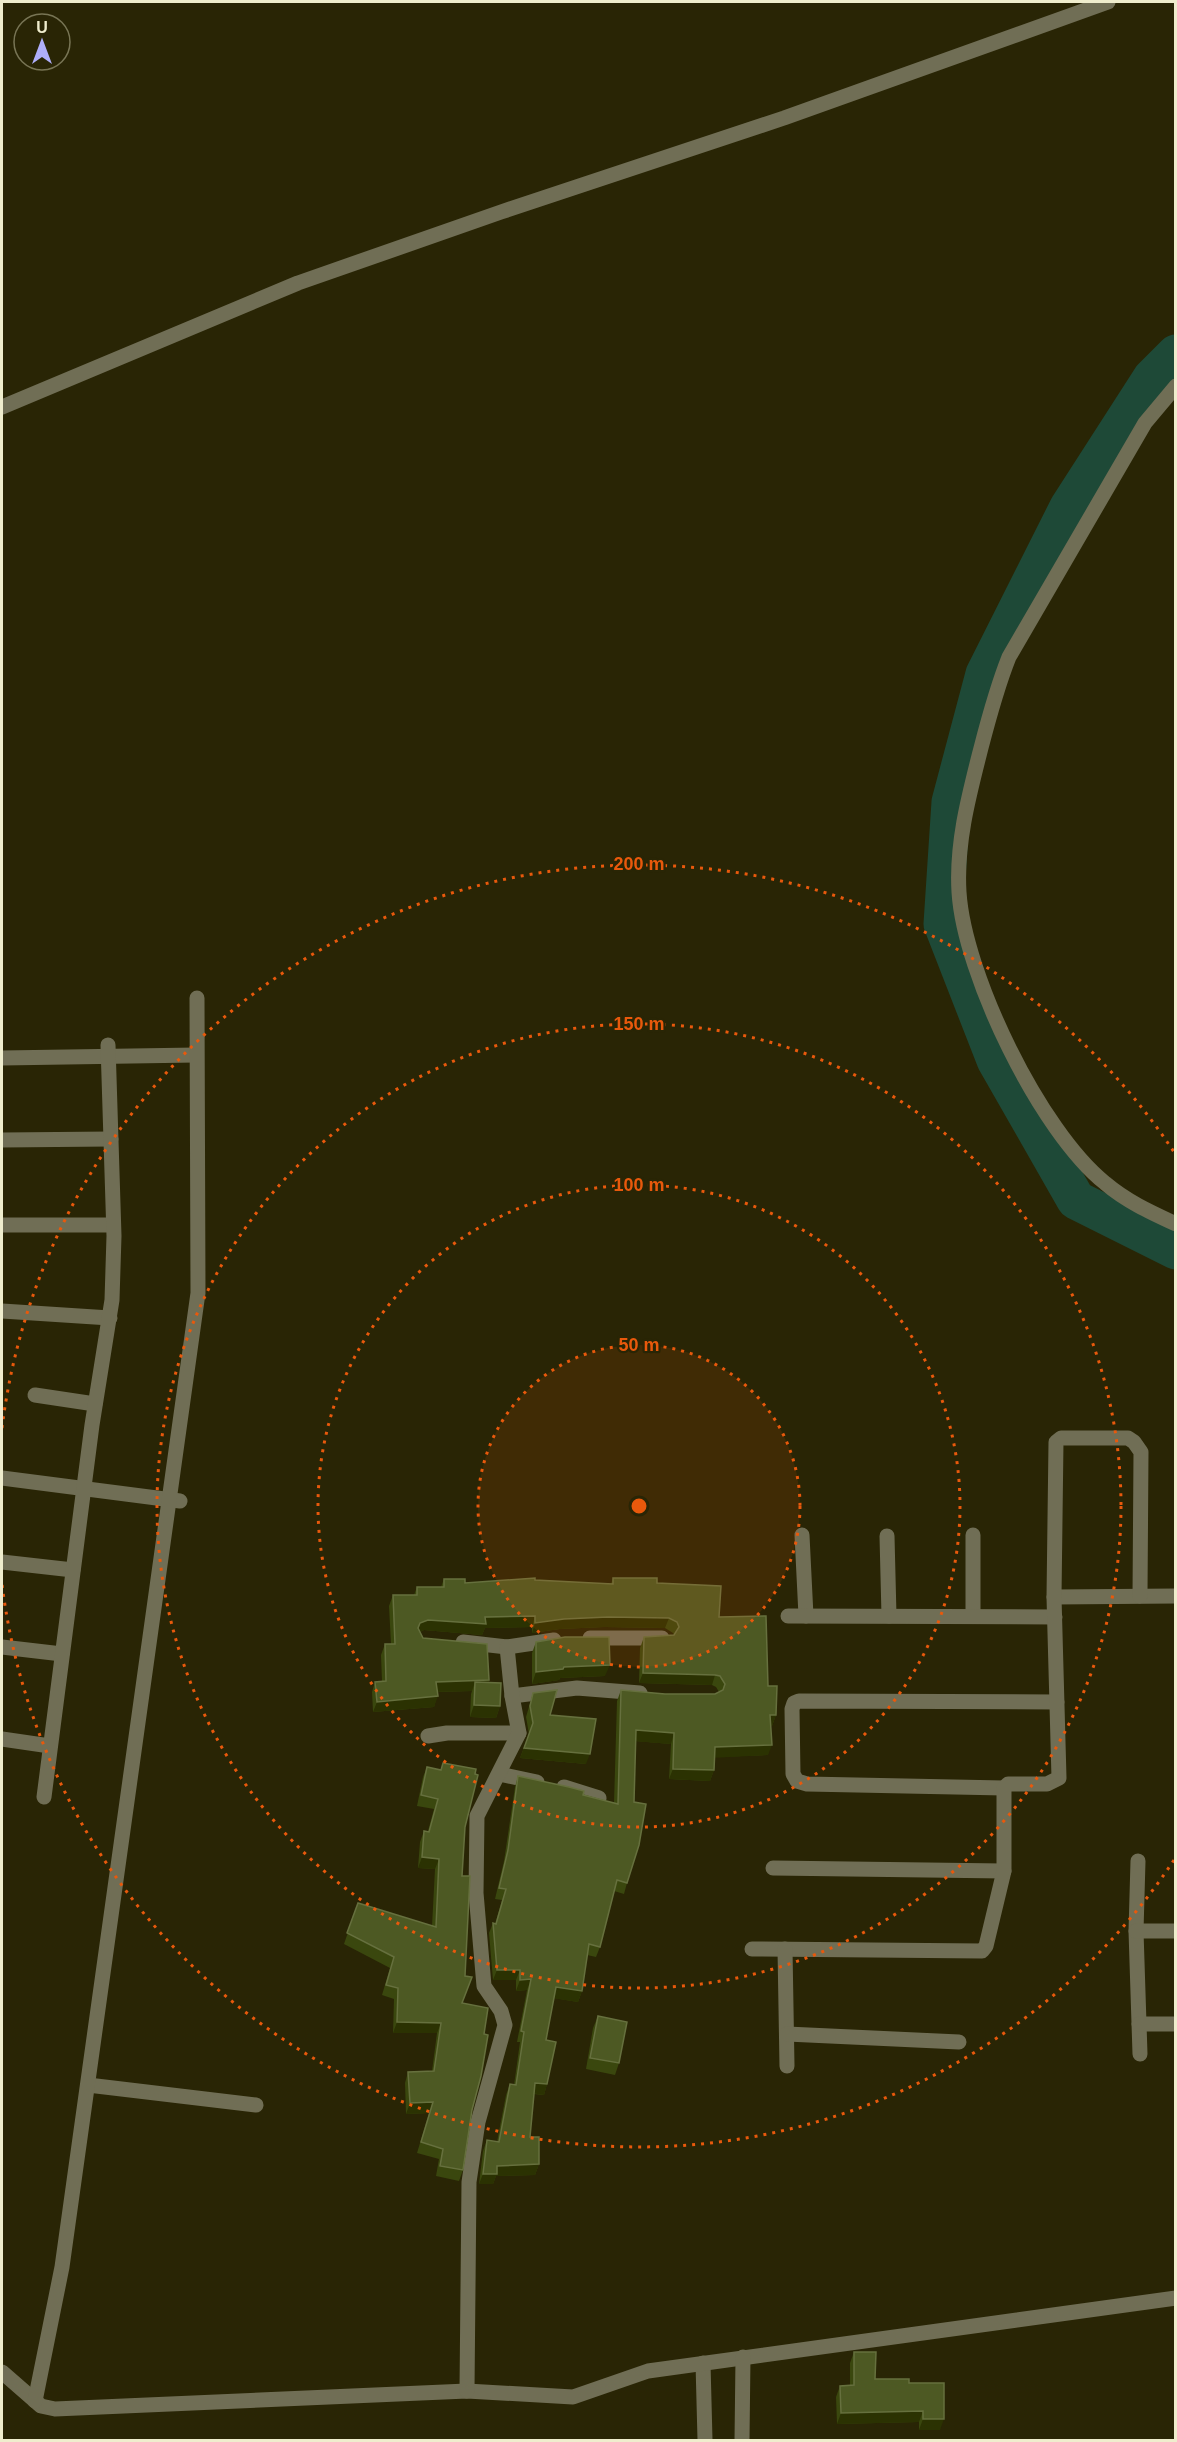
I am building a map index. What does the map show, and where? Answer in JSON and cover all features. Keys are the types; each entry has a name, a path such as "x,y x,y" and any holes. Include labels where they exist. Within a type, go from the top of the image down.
{"street":[{"path":"2,407 298,283 501,212 784,118 1108,2"},
{"path":"1176,386 1145,423 1009,657 999,683 965,810 960,846 959,891 964,928 972,957 1018,1070 1068,1146 1103,1182 1130,1203 1176,1224"},
{"path":"35,2401 62,2267 175,1500 198,1293 197,999"},
{"path":"2,1058 108,1050 196,1055"},
{"path":"44,1797 95,1404 112,1300 113,1225 108,1050"},
{"path":"2,1140 111,1139"},
{"path":"2,1225 113,1225"},
{"path":"2,1311 110,1318"},
{"path":"35,1395 95,1404"},
{"path":"1057,1702 799,1701 794,1703 792,1709 794,1774 797,1781 807,1784 1004,1788 1008,1784 1047,1784 1059,1778 1055,1617 1054,1597 1056,1442 1061,1438 1128,1438 1141,1452 1140,1596"},
{"path":"2,1478 175,1500"},
{"path":"802,1535 806,1616"},
{"path":"973,1535 973,1616"},
{"path":"887,1536 889,1616"},
{"path":"2,1562 73,1569"},
{"path":"1054,1597 1176,1596"},
{"path":"789,1616 1055,1617"},
{"path":"448,1641 507,1647 572,1639 665,1638"},
{"path":"2,1647 62,1654"},
{"path":"467,2391 469,2182 478,2122 505,2025 501,2011 484,1986 476,1893 477,1816 519,1733 512,1696 507,1647"},
{"path":"512,1696 577,1688 661,1695"},
{"path":"428,1736 447,1733 519,1733"},
{"path":"2,1739 50,1746"},
{"path":"499,1774 568,1788 599,1798"},
{"path":"752,1949 982,1951 986,1946 1004,1871 1004,1788"},
{"path":"1138,1861 1136,1931 1140,2054"},
{"path":"773,1868 1004,1871"},
{"path":"1136,1931 1176,1931"},
{"path":"785,1949 787,2066"},
{"path":"1139,2024 1176,2024"},
{"path":"787,2034 959,2042"},
{"path":"88,2085 256,2105"},
{"path":"2,2372 41,2406 54,2409 467,2391 573,2397 648,2371 1176,2298"},
{"path":"742,2440 743,2357"},
{"path":"703,2363 705,2440"}],"building":[{"path":"535,1578 535,1580 613,1584 613,1578 657,1578 657,1583 721,1586 719,1617 766,1616 768,1686 777,1686 776,1715 770,1715 772,1745 715,1747 714,1770 673,1769 674,1733 636,1730 634,1802 646,1804 639,1845 627,1883 617,1880 600,1947 589,1944 582,1991 556,1987 546,2040 556,2042 547,2084 535,2083 530,2137 539,2137 539,2164 497,2166 497,2174 483,2174 487,2140 499,2142 510,2084 516,2085 524,2032 521,2031 531,1979 520,1980 520,1970 497,1970 493,1923 496,1924 506,1889 499,1888 508,1850 518,1776 584,1791 583,1795 618,1804 621,1690 665,1694 715,1694 723,1690 725,1684 720,1676 715,1675 643,1673 644,1637 674,1635 679,1627 677,1622 669,1618 608,1617 535,1623 535,1616 485,1617 486,1624 428,1620 420,1623 418,1628 423,1638 487,1644 489,1680 436,1682 438,1696 377,1702 375,1682 386,1681 385,1644 395,1644 393,1595 417,1595 417,1587 444,1587 444,1579 465,1579 465,1583"},
{"path":"565,1637 609,1637 610,1665 564,1667 536,1672 536,1642"},
{"path":"475,1682 501,1683 500,1706 474,1705"},
{"path":"557,1690 550,1715 596,1719 590,1754 524,1748 533,1723 530,1706 533,1693"},
{"path":"443,1763 476,1769 475,1774 478,1775 465,1827 462,1876 470,1876 465,1976 472,1977 462,2003 488,2008 484,2034 488,2035 472,2110 463,2170 440,2166 443,2149 421,2142 433,2102 410,2103 408,2072 434,2071 441,2023 397,2022 398,1988 386,1985 394,1957 347,1933 358,1903 436,1927 439,1859 422,1857 424,1831 429,1832 438,1799 421,1795 427,1767 441,1770"},
{"path":"598,2016 627,2022 619,2063 590,2058"},
{"path":"854,2352 876,2352 875,2379 909,2379 909,2383 944,2383 944,2419 923,2419 923,2411 841,2413 840,2386 854,2385"}],"waterway":[{"path":"1176,354 1152,378 1069,507 985,674 951,802 943,924 996,1060 1076,1200 1176,1250"}]}
